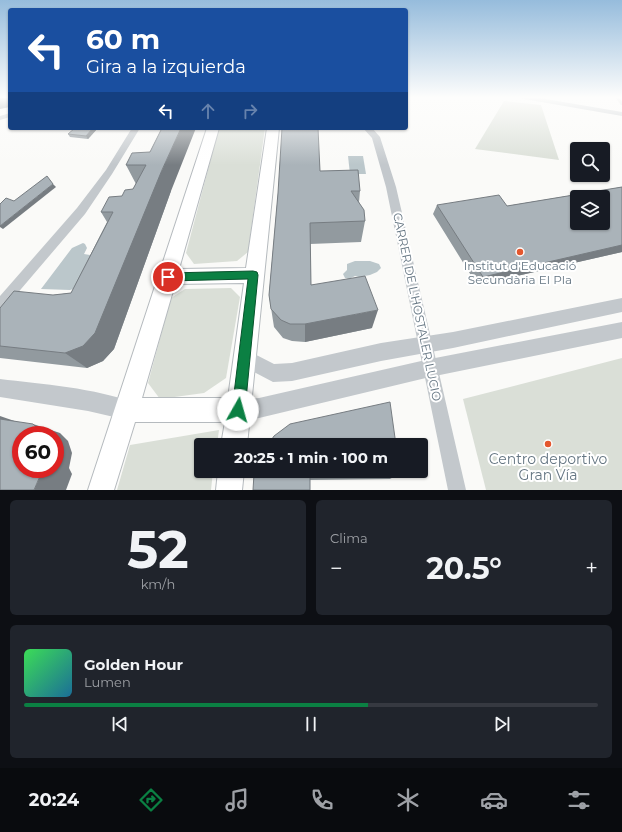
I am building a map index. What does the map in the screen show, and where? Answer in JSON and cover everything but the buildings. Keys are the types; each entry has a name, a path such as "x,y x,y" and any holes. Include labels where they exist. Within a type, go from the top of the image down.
{"main road":[{"path":"101,490 212,130"},
{"path":"235,438 245,358 253,275 272,130"},
{"path":"168,277 253,275"},
{"path":"127,410 238,410"},
{"path":"229,490 230,478"}],"street":[{"path":"0,305 81,211 109,172 135,130"},
{"name":"CARRER DE L'HOSTALER LUCIO","path":"369,130 376,137 391,187 424,345 457,490"},
{"path":"245,358 272,373 292,372 381,352 424,345 622,305"},
{"path":"238,410 259,408 430,368 622,330"},
{"path":"0,388 88,401 127,410"}],"shaded area":[{"path":"493,120 546,120 559,160 475,149"},
{"path":"218,130 265,130 248,252 237,261 194,264 186,253"},
{"path":"348,156 363,156 366,174 350,174"},
{"path":"83,243 87,248 84,254 90,255 90,257 73,289 41,289 72,248"},
{"path":"355,261 370,261 379,264 381,268 377,272 370,275 359,277 355,276 349,279 345,278 343,274 347,270 347,264"},
{"path":"231,288 240,297 226,378 204,393 160,399 148,383 171,298 185,289"},
{"name":"Centro deportivo Gran Vía","path":"622,358 622,490 486,490 463,399"},
{"path":"219,430 218,438 194,438 194,478 212,478 211,490 117,490 130,445"}],"place":[{"name":"Institut d'Educació Secundària El Pla","path":"520,252"},
{"name":"Centro deportivo Gran Vía","path":"548,444"}],"route":[{"path":"168,277 253,275 245,358 238,410"}]}
